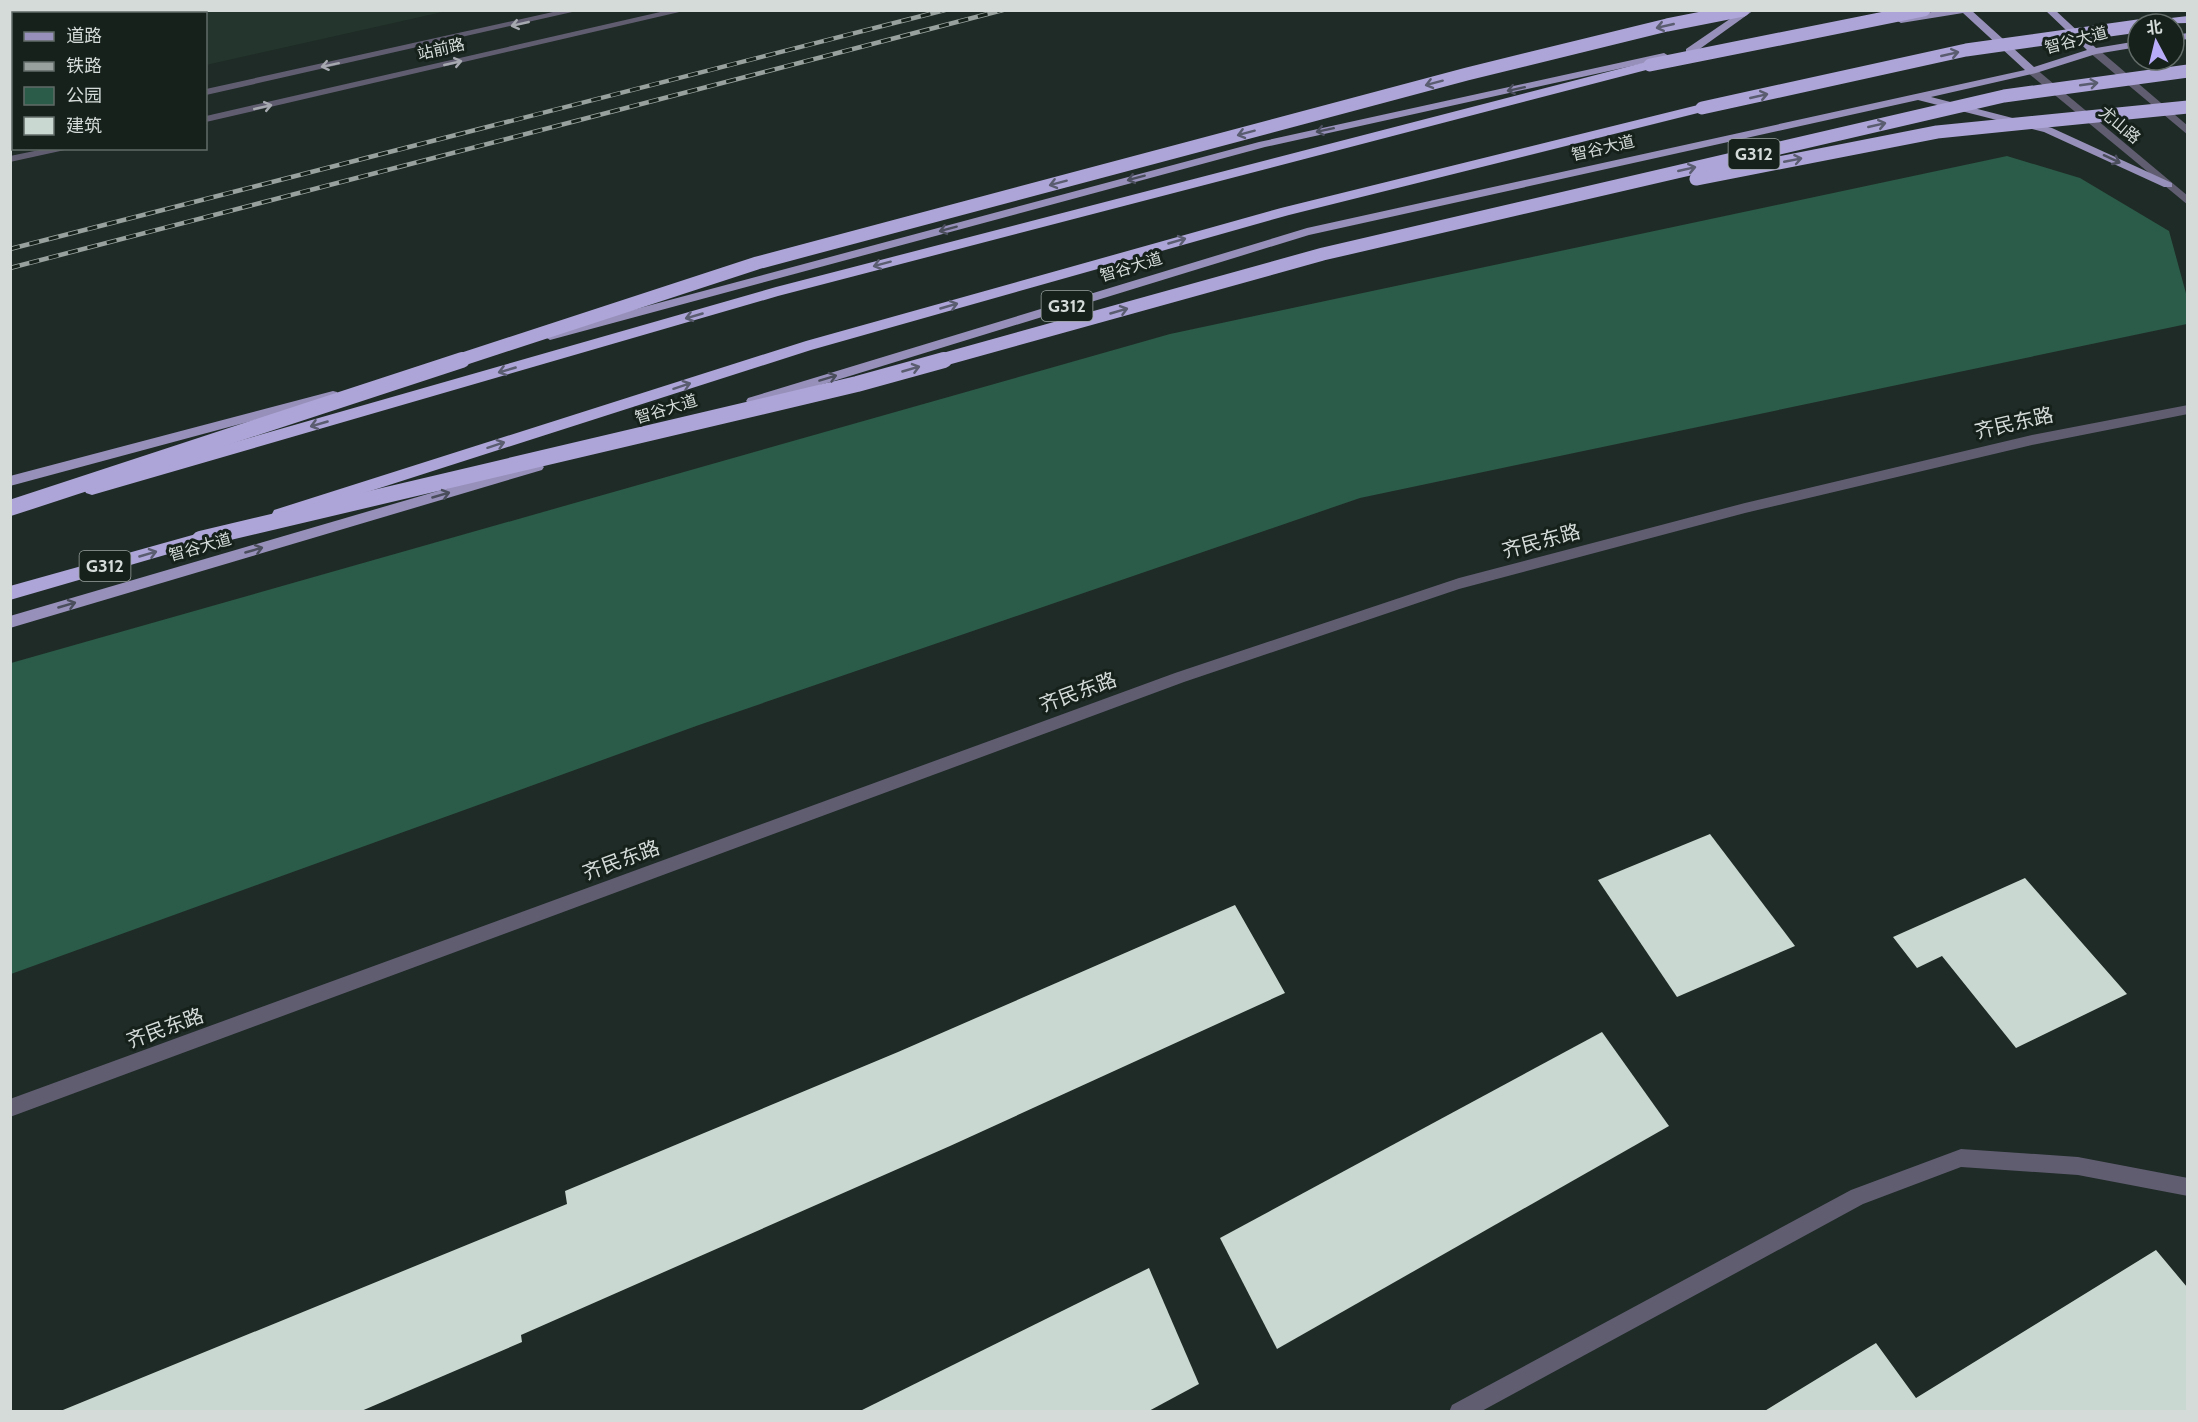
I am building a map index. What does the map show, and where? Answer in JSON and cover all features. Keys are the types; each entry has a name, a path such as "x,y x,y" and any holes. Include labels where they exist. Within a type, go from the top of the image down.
{"highway":[{"path":"10,510 757,263 1467,74 1743,10"},
{"path":"10,510 776,292 1199,181 1650,65 1924,10"},
{"name":"智谷大道","path":"10,592 200,539 806,346 1286,211 1702,108 1966,50 2126,28"},
{"name":"G312","path":"200,539 857,384 1323,254 2004,96 2187,71"},
{"path":"1323,254 1937,132 2187,107"}],"main road":[{"path":"1690,51 1750,10"},
{"path":"2049,10 2094,51"},
{"path":"10,482 1263,144 1690,51 1966,11 2032,71"},
{"name":"智谷大道","path":"10,622 538,467 1307,232 2032,71 2094,51 2126,46"},
{"path":"1917,97 2048,130 2168,185"}],"street":[{"name":"站前路","path":"207,92 577,10"},
{"name":"站前路","path":"207,119 684,10"},
{"name":"尤山路","path":"2094,51 2187,132"},
{"name":"尤山路","path":"2032,71 2187,202"},
{"path":"10,159 58,150"},
{"name":"齐民东路","path":"10,1108 1180,677 1459,584 1744,508 2032,440 2187,409"},
{"path":"1459,1412 1858,1197 1961,1158 2078,1166 2187,1187"}],"shaded area":[{"path":"11,10 447,10 207,65 207,12 12,12 11,94"}],"green space":[{"path":"2007,156 2080,178 2169,231 2187,297 2187,324 1360,498 699,725 11,974 11,663 1170,334"}],"building":[{"path":"1710,834 1795,946 1677,997 1598,880"},
{"path":"2025,878 2127,994 2016,1048 1942,956 1917,968 1893,937"},
{"path":"1235,905 1285,993 950,1146 521,1335 522,1342 359,1412 58,1412 567,1204 565,1191 898,1052"},
{"path":"1602,1032 1669,1126 1277,1349 1220,1238"},
{"path":"2156,1250 2187,1287 2187,1412 1763,1412 1876,1343 1916,1398"},
{"path":"1149,1268 1199,1384 1147,1412 858,1412"}],"railway":[{"path":"10,249 945,10"},
{"path":"10,268 1003,10"}]}
